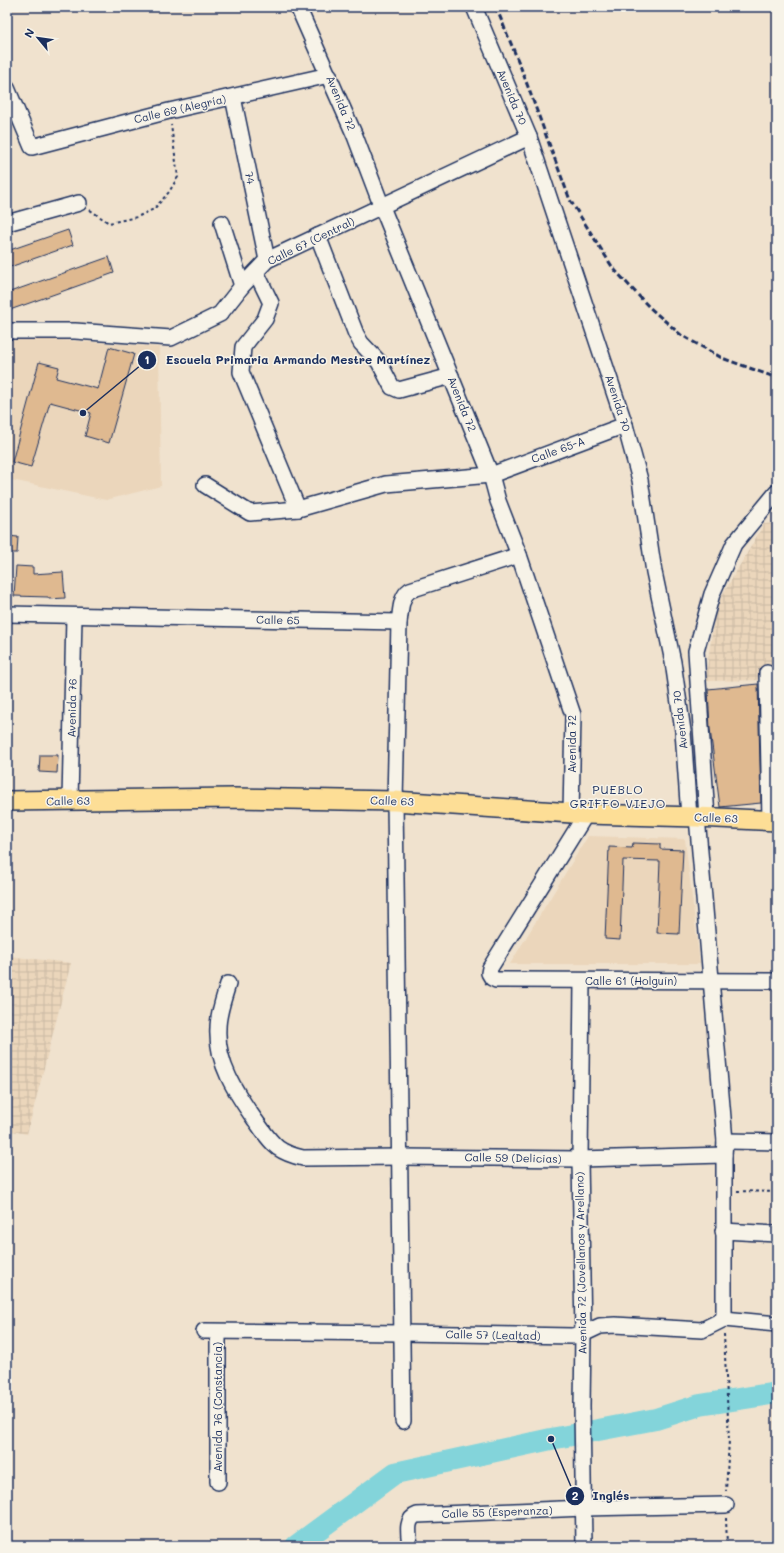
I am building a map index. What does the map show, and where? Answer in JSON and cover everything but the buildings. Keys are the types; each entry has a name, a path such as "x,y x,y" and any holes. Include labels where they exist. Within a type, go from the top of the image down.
{"main road":[{"name":"Calle 63","path":"7,801 234,798 395,800 578,814 774,820"}],"street":[{"name":"Avenida 72","path":"298,7 355,136 490,475 498,501 519,555 573,715 578,814"},
{"name":"Avenida 70","path":"474,7 529,137 625,425 640,480 654,572 673,662 682,731 698,817"},
{"name":"Calle 69 (Alegría)","path":"7,88 32,147 169,111 329,75"},
{"name":"74","path":"233,97 267,260"},
{"name":"Calle 67 (Central)","path":"7,331 75,331 171,338 220,314 242,286 267,260 529,137"},
{"path":"7,223 79,202"},
{"path":"222,223 242,286"},
{"path":"318,236 356,334 361,343 379,362 392,387 395,390 399,390 451,376"},
{"path":"256,272 271,303 265,319 243,347 241,372 298,509"},
{"name":"Calle 65-A","path":"205,485 250,514 298,509 386,484 490,475 625,425"},
{"path":"777,492 734,544 712,594 696,651 698,817 724,1148 724,1319 777,1324"},
{"path":"403,1421 401,1157 395,800 399,622 402,600 405,593 410,590 519,555"},
{"name":"Calle 65","path":"7,614 399,622"},
{"name":"Avenida 76","path":"70,801 74,616"},
{"path":"767,674 774,820"},
{"name":"Calle 61 (Holguín)","path":"578,814 490,968 489,973 492,978 496,980 582,981 777,981"},
{"name":"Avenida 72 (Jovellanos y Arellano)","path":"582,981 580,1159 584,1546"},
{"name":"Calle 59 (Delicias)","path":"228,984 220,1011 218,1029 219,1050 227,1074 239,1097 270,1141 279,1149 292,1155 303,1158 401,1157 580,1159 724,1148 777,1142"},
{"path":"724,1231 777,1234"},
{"name":"Calle 57 (Lealtad)","path":"211,1332 572,1336 583,1334 600,1326 615,1325 702,1330 724,1319"},
{"name":"Avenida 76 (Constancia)","path":"211,1332 218,1482"},
{"name":"Calle 55 (Esperanza)","path":"410,1546 409,1521 412,1517 417,1515 584,1508 726,1505"}],"path":[{"path":"79,202 109,223 136,217 154,209 169,192 178,177 169,111"},
{"path":"723,1191 777,1192"},
{"path":"724,1319 728,1440"}],"shaded area":[{"path":"7,336 159,347 161,486 106,500 7,479"},
{"path":"777,523 777,808 772,680 705,681 716,606 764,524"},
{"path":"588,836 685,839 700,964 510,964"},
{"path":"7,956 71,963 27,1134 7,1130"}],"waterway":[{"path":"296,1546 395,1473 551,1439 656,1419 700,1405 777,1393"}],"railway":[{"path":"496,7 521,68 570,200 613,268 649,307 681,335 722,358 777,378"}],"place":[{"name":"Escuela Primaria Armando Mestre Martínez","path":"83,413"},
{"name":"Inglés","path":"551,1439"}],"district":[{"name":"PUEBLO GRIFFO VIEJO","path":"618,797"}]}
